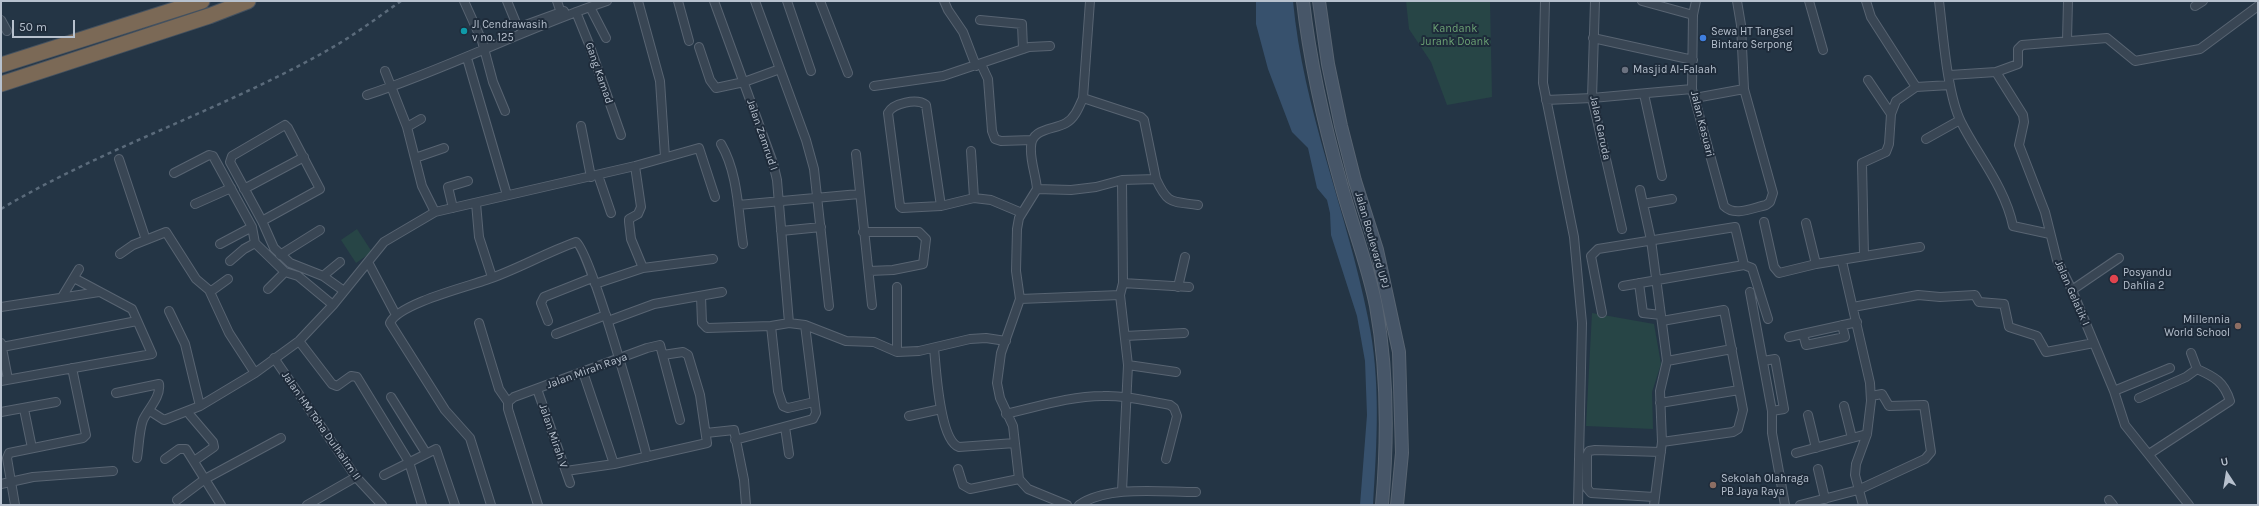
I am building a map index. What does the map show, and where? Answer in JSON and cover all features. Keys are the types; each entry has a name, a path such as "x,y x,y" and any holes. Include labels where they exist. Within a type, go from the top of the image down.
{"highway":[{"path":"1,65 202,1"},
{"path":"1,84 209,16 248,1"}],"street":[{"path":"464,1 484,50 493,82 505,111"},
{"path":"507,1 516,24 520,27 561,12 607,1"},
{"path":"557,1 561,12"},
{"path":"638,1 660,81 665,157"},
{"path":"678,1 689,41"},
{"name":"Jalan Zamrud I","path":"714,1 773,163 779,201 789,323"},
{"path":"755,1 806,140 814,169 819,198 829,306"},
{"path":"787,1 812,71"},
{"path":"820,1 848,73"},
{"path":"944,1 948,10 963,32 978,65 988,79 992,131 995,138 1001,141 1032,140"},
{"path":"1067,505 1028,489 1019,479 1013,426 1006,414 1000,398 997,383 1001,354 1020,299 1016,230 1022,213 1037,189 1031,147 1032,140 1038,133 1066,123 1071,119 1083,98 1090,1"},
{"name":"Jalan Boulevard UPJ","path":"1303,1 1313,68 1326,130 1374,298 1383,355 1387,404 1386,451 1382,505"},
{"name":"Jalan Boulevard UPJ","path":"1319,1 1328,64 1341,126 1384,276 1398,352 1402,453 1397,505"},
{"path":"1545,1 1543,83 1574,237 1582,315 1578,505"},
{"name":"Jalan Garuda","path":"1594,1 1592,98 1622,229"},
{"path":"1642,1 1693,15"},
{"name":"Jalan Kasuari","path":"1696,1 1693,15 1692,89 1724,206 1730,211 1737,212 1766,205 1770,202 1773,193 1744,89"},
{"path":"1695,98 1744,89 1741,25 1737,1"},
{"path":"1809,1 1823,50"},
{"path":"1866,1 1871,17 1916,87"},
{"path":"1939,1 1950,75 1950,85 1960,120 1999,188 2010,213 2013,226 2050,234"},
{"path":"2068,1 2068,40"},
{"path":"2195,6 2203,1"},
{"path":"367,95 467,58 576,12 591,4"},
{"path":"591,4 606,38"},
{"path":"1950,75 1996,72 2018,64 2018,49 2022,45 2068,40 2107,38 2135,61 2200,49 2258,6"},
{"name":"Gang Kamad","path":"576,12 589,44 621,135"},
{"path":"1,20 7,31"},
{"path":"980,20 1022,24 1024,49"},
{"path":"1593,38 1693,60"},
{"path":"874,86 943,76 1024,49 1036,46 1050,46"},
{"path":"699,47 714,87 719,89 780,69"},
{"path":"467,58 507,195"},
{"path":"385,71 407,126 422,186 435,212"},
{"name":"Jalan Gelatik I","path":"1996,72 2023,115 2024,122 2019,145 2045,212 2057,260 2072,290 2114,391 2125,425 2189,505"},
{"path":"1868,80 1891,114"},
{"path":"1864,256 1862,163 1886,152 1889,144 1891,114 1896,101 1916,87 1950,85"},
{"path":"1546,100 1592,98 1692,89"},
{"path":"1644,94 1662,176"},
{"path":"1083,98 1141,117 1144,120 1156,179 1164,196 1172,202 1198,205"},
{"path":"941,206 926,105 918,101 894,106 888,113 900,206 902,208 941,206 974,198 991,200 1022,213"},
{"path":"407,126 421,119"},
{"path":"1926,139 1960,120"},
{"path":"262,221 320,189 288,128 282,126 230,158 230,162 262,221 270,243 280,255 290,263 323,276 344,291"},
{"path":"581,126 594,176 611,213"},
{"path":"721,144 732,175 744,244"},
{"path":"415,158 444,148"},
{"path":"150,411 164,420 200,406 255,373 299,340 333,305 384,242 435,212 594,176 699,148 715,197"},
{"path":"971,151 974,198"},
{"path":"856,154 863,232 872,305"},
{"path":"174,173 212,155 252,227 255,243 285,272 298,276 333,305"},
{"path":"244,189 304,157"},
{"path":"119,159 146,240"},
{"path":"635,166 641,207 638,214 629,219 631,239 643,268"},
{"path":"1037,189 1096,188 1122,180 1156,179"},
{"path":"1122,180 1120,200 1122,283 1120,295 1128,365 1122,491"},
{"path":"453,208 448,187 468,181"},
{"path":"195,204 231,188"},
{"path":"1640,190 1651,240 1667,361 1660,391 1662,442 1661,452 1654,501 1591,493 1587,488 1587,455 1589,451 1661,452"},
{"path":"738,205 859,194"},
{"path":"1643,204 1672,199"},
{"path":"476,203 480,237 492,277"},
{"path":"1764,222 1776,271 1779,273 1816,264 1842,261 1920,247"},
{"path":"1806,223 1816,264"},
{"path":"220,244 252,227"},
{"path":"781,231 821,227"},
{"path":"1602,313 1591,256 1598,248 1735,227 1744,265"},
{"path":"280,255 320,230"},
{"path":"120,254 133,245 166,232 196,279 209,290 229,333 255,373"},
{"path":"863,232 919,232 926,239 923,264 892,270 869,271"},
{"path":"491,505 470,438 445,410 390,326 392,319 396,315 440,294 488,280 576,242 580,245 584,253 607,318 647,457"},
{"path":"230,261 244,249 255,243"},
{"path":"1178,287 1185,257"},
{"path":"2072,290 2119,258"},
{"path":"548,321 542,303 544,297 594,281 643,268 713,259"},
{"path":"1842,261 1870,382 1871,396 1867,434 1856,464 1855,475 1863,505"},
{"path":"323,276 340,262"},
{"path":"368,262 396,315"},
{"path":"1623,286 1744,265 1752,268 1768,318"},
{"path":"62,297 79,269"},
{"path":"268,289 285,272"},
{"path":"74,278 128,306 137,321 152,354 5,380 1,345 137,321"},
{"path":"209,290 228,279"},
{"path":"1122,283 1189,287"},
{"path":"1639,283 1643,313 1661,318 1724,310 1742,410 1738,429 1733,432 1662,442"},
{"path":"897,287 897,352"},
{"path":"1,307 99,292"},
{"path":"556,334 654,304 722,292"},
{"path":"1750,292 1772,411 1772,433 1784,505"},
{"path":"1020,299 1120,295"},
{"path":"1853,308 1918,295 1940,297 1975,295 1979,302 2004,304 2009,327 2037,336 2046,352 2094,343"},
{"path":"701,296 702,323 707,328 771,326 789,323 805,325 839,340 874,342 897,352 919,351 970,339 986,338 1006,341"},
{"path":"169,311 185,344 200,406"},
{"path":"1789,337 1857,322"},
{"path":"479,323 499,389 511,399 508,409 538,505"},
{"path":"735,440 813,419 816,414 805,325"},
{"path":"1803,334 1806,345 1845,337 1842,325"},
{"path":"771,326 778,391 783,406 788,408 814,402"},
{"path":"1125,336 1184,333"},
{"path":"299,340 332,384 337,386 351,376 357,377 409,462 422,505"},
{"name":"Jalan Mirah Raya","path":"511,399 647,348 659,345 663,355"},
{"path":"934,348 940,409 950,440 958,447 1015,443"},
{"path":"1667,361 1732,349"},
{"path":"566,471 614,464 704,444 708,441 700,395 688,355 683,352 663,355 680,420"},
{"path":"2149,454 2230,401 2225,387 2212,376 2197,369 2191,352"},
{"name":"Jalan HM Toha Dulhalim II","path":"274,358 356,477 382,505"},
{"path":"1763,361 1775,359 1784,409 1772,411"},
{"path":"1128,365 1176,372"},
{"path":"16,505 7,458 9,452 83,438 86,435 72,368"},
{"path":"2114,391 2170,368"},
{"path":"2139,398 2186,377 2197,369"},
{"path":"583,372 614,464"},
{"path":"116,393 159,384 159,389 150,411 143,422 138,458"},
{"name":"Jalan Mirah V","path":"537,389 570,483"},
{"path":"1660,403 1739,390"},
{"path":"1800,505 1858,490 1925,459 1931,452 1924,405 1889,406 1882,394 1871,396"},
{"path":"1006,414 1076,398 1102,396 1126,397 1170,405 1176,412 1166,459"},
{"path":"391,397 426,453"},
{"path":"1,412 56,402"},
{"path":"1844,406 1852,438"},
{"path":"24,409 32,448"},
{"path":"909,416 940,409"},
{"path":"190,415 213,442 214,447 194,461"},
{"path":"1808,415 1816,448"},
{"path":"785,427 789,454"},
{"path":"706,433 733,430 744,480 746,505"},
{"path":"1796,453 1867,434"},
{"path":"177,500 205,479 281,438"},
{"path":"165,459 182,448 189,452 221,505"},
{"path":"384,475 433,449 437,451 455,505"},
{"path":"1818,469 1825,499"},
{"path":"958,470 962,484 970,489 1019,479"},
{"path":"1,484 10,480 33,476 113,471"},
{"path":"307,505 356,477"},
{"path":"1079,505 1094,496 1122,491 1196,492"}],"green space":[{"name":"Kandank Jurank Doank","path":"1406,1 1490,1 1492,97 1447,105 1431,62 1409,29"},
{"path":"357,229 372,252 356,263 341,240"},
{"path":"1592,313 1654,324 1661,364 1652,392 1653,429 1586,426"}],"water":[{"path":"1256,1 1293,1 1298,42 1306,81 1359,278 1368,318 1375,365 1377,434 1373,505 1360,505 1367,415 1365,361 1357,316 1331,235 1330,213 1327,200 1317,188 1308,148 1292,132 1268,69 1256,24"}],"railway":[{"path":"1,209 81,166 288,72 347,39 401,1"}],"place":[{"name":"Jl Cendrawasih v no. 125","path":"464,31"},
{"name":"Sewa HT Tangsel Bintaro Serpong","path":"1703,38"},
{"name":"Masjid Al-Falaah","path":"1625,70"},
{"name":"Posyandu Dahlia 2","path":"2114,279"},
{"name":"Millennia World School","path":"2238,326"},
{"name":"Sekolah Olahraga PB Jaya Raya","path":"1713,485"}]}
